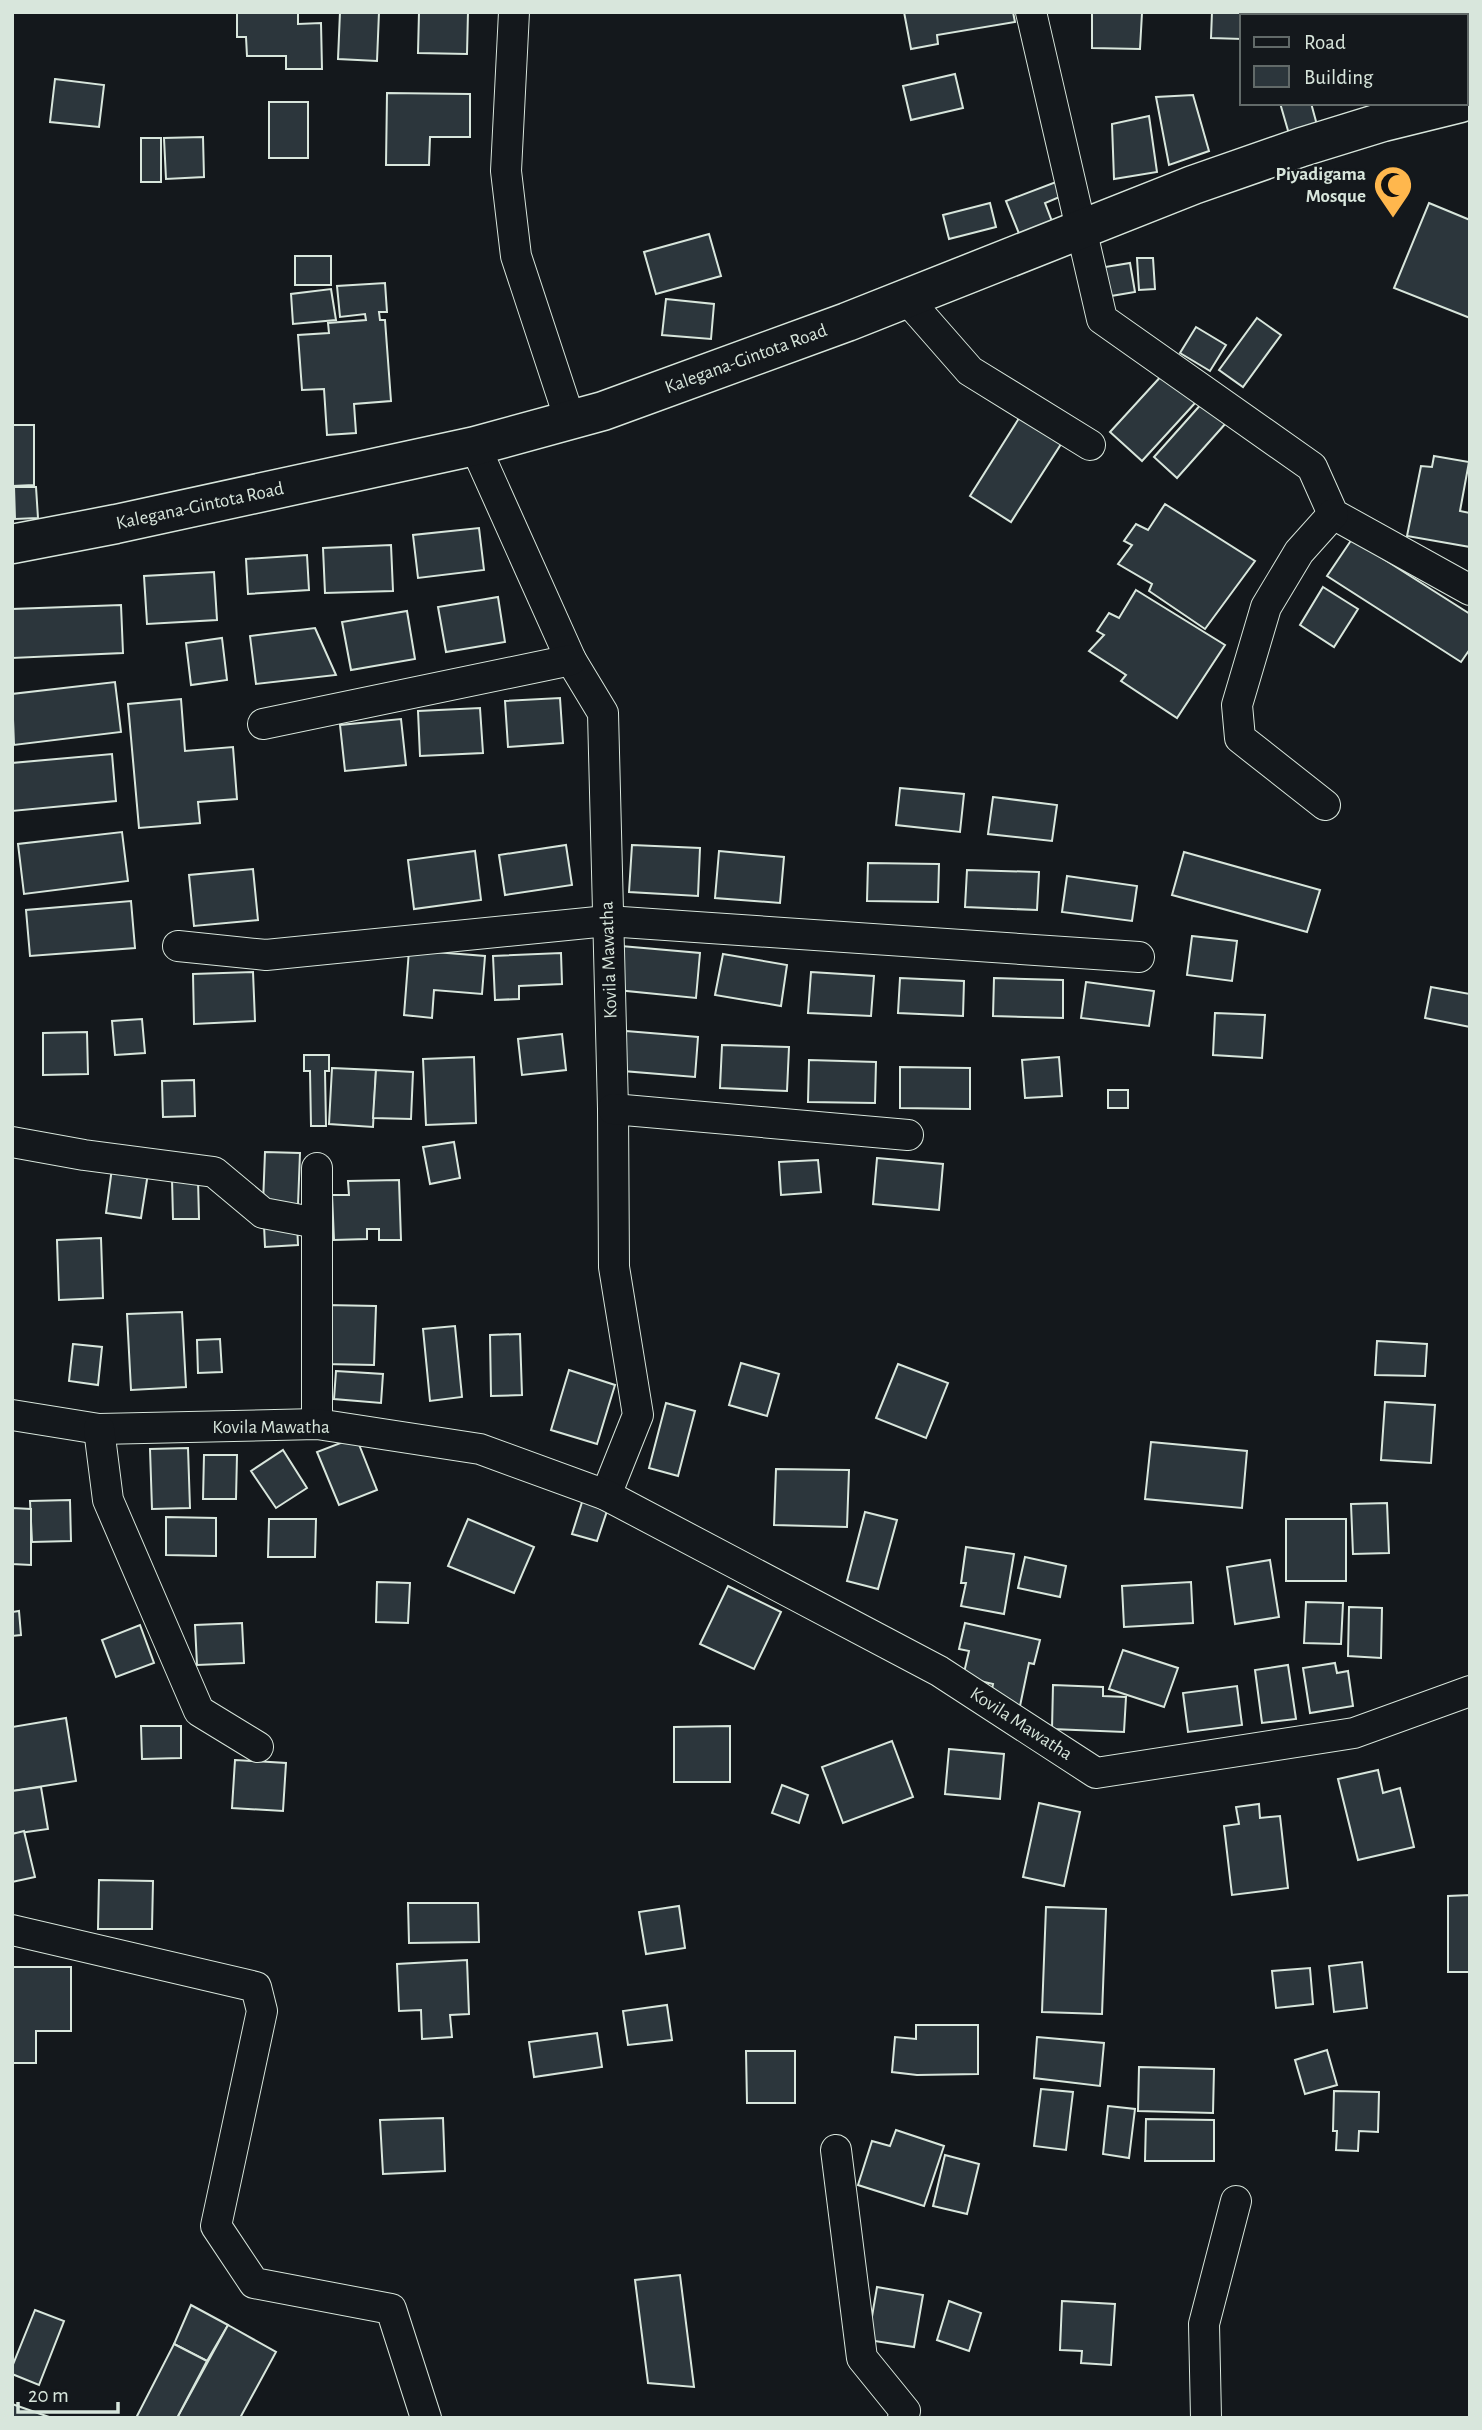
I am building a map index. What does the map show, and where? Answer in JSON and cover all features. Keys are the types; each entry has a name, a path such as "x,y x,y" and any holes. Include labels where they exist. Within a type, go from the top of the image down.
{"main road":[{"name":"Kalegana-Gintota Road","path":"12,544 475,446 603,411 906,298 1193,185 1302,147 1383,122 1452,105"}],"street":[{"path":"514,12 506,171 516,256 570,420"},
{"path":"1031,12 1102,319 1312,467 1333,514 1470,590"},
{"path":"906,298 970,371 1090,444"},
{"name":"Kovila Mawatha","path":"475,446 571,660 603,713 613,1110 614,1267 638,1415 606,1495"},
{"path":"1325,806 1240,738 1237,705 1266,607 1299,552 1333,514"},
{"path":"262,724 571,660"},
{"path":"178,946 267,955 607,921 1139,957"},
{"path":"613,1110 908,1135"},
{"path":"12,1142 83,1155 214,1172 262,1213 317,1223"},
{"path":"317,1168 317,1424"},
{"name":"Kovila Mawatha","path":"12,1415 99,1429 317,1424 480,1449 606,1495 939,1671 1096,1773 1354,1733 1470,1691"},
{"path":"99,1429 108,1500 199,1711 258,1747"},
{"path":"12,1930 256,1987 262,2011 216,2226 254,2283 391,2309 426,2418"},
{"path":"836,2150 862,2358 905,2411 903,2418"},
{"path":"1206,2418 1204,2324 1236,2201"}],"building":[{"path":"298,12 298,24 321,23 322,69 286,69 286,56 247,56 246,37 237,37 237,13"},
{"path":"340,12 379,12 377,61 338,59"},
{"path":"419,12 468,12 467,54 418,53"},
{"path":"904,12 1013,12 1015,22 937,35 938,44 911,49"},
{"path":"1092,12 1142,13 1140,49 1092,48"},
{"path":"1212,12 1259,12 1240,14 1240,39 1211,38"},
{"path":"1468,22 1470,22 1468,78"},
{"path":"955,74 963,108 911,120 903,86"},
{"path":"55,79 104,85 99,127 50,122"},
{"path":"387,93 470,94 470,137 430,137 429,165 386,165"},
{"path":"1193,95 1209,151 1169,165 1156,97"},
{"path":"269,102 308,102 308,158 269,158"},
{"path":"1281,105 1312,105 1317,125 1289,134"},
{"path":"1149,116 1157,172 1114,179 1112,124"},
{"path":"203,137 204,177 166,179 164,138"},
{"path":"141,138 161,138 161,182 141,182"},
{"path":"1056,182 1062,196 1045,203 1053,224 1020,236 1006,201"},
{"path":"990,203 996,227 949,239 943,215"},
{"name":"Piyadigama Mosque","path":"1429,203 1470,220 1470,318 1394,288"},
{"path":"709,234 721,276 656,294 644,252"},
{"path":"295,256 331,256 331,285 295,285"},
{"path":"1137,258 1153,258 1155,289 1139,290"},
{"path":"1130,263 1135,292 1105,297 1099,268"},
{"path":"385,283 387,312 379,312 380,320 385,320 391,401 354,404 356,433 327,435 324,389 302,390 298,335 329,333 328,323 366,320 365,314 340,317 337,286"},
{"path":"331,289 336,320 293,324 291,294"},
{"path":"666,299 714,304 711,339 662,335"},
{"path":"1257,318 1281,335 1243,387 1219,370"},
{"path":"1196,327 1226,345 1210,371 1180,353"},
{"path":"1164,373 1196,402 1142,461 1110,432"},
{"path":"1203,402 1226,423 1177,478 1154,457"},
{"path":"1021,415 1063,441 1011,522 970,496"},
{"path":"12,425 34,425 34,485 12,486"},
{"path":"1434,456 1469,462 1460,511 1470,513 1470,547 1407,536 1421,466 1432,467"},
{"path":"14,487 36,487 38,518 15,519"},
{"path":"1165,504 1255,561 1205,629 1149,591 1152,584 1118,564 1132,545 1124,541 1136,524 1148,530"},
{"path":"479,528 484,570 418,578 413,535"},
{"path":"1352,539 1470,614 1470,649 1461,662 1327,576"},
{"path":"391,545 393,591 325,593 323,548"},
{"path":"307,555 309,590 248,594 246,559"},
{"path":"214,572 217,620 147,624 144,576"},
{"path":"1323,587 1358,609 1334,647 1300,625"},
{"path":"1136,590 1225,645 1177,718 1121,681 1126,675 1089,651 1104,635 1097,631 1109,613 1119,618"},
{"path":"498,597 505,642 446,652 438,607"},
{"path":"121,605 123,653 12,658 12,609"},
{"path":"407,611 415,659 351,670 342,622"},
{"path":"315,628 336,675 256,684 250,636"},
{"path":"222,638 227,680 191,685 186,643"},
{"path":"115,682 121,732 14,745 12,694"},
{"path":"560,698 563,743 508,747 505,701"},
{"path":"181,699 185,751 233,747 237,799 198,802 200,823 139,828 128,704"},
{"path":"480,708 483,753 420,756 418,711"},
{"path":"401,719 406,765 345,771 340,725"},
{"path":"112,754 116,801 12,811 12,763"},
{"path":"900,788 964,794 960,832 896,825"},
{"path":"993,797 1057,805 1052,841 988,834"},
{"path":"122,832 128,881 24,894 18,844"},
{"path":"566,845 572,885 505,895 499,855"},
{"path":"632,845 700,848 698,896 629,892"},
{"path":"475,851 481,900 414,909 408,860"},
{"path":"719,851 784,857 780,903 715,898"},
{"path":"1184,852 1320,890 1307,932 1172,895"},
{"path":"868,863 939,864 938,902 867,901"},
{"path":"253,869 258,920 194,926 189,875"},
{"path":"967,870 1039,872 1037,910 965,907"},
{"path":"1067,876 1137,886 1132,921 1062,912"},
{"path":"131,901 135,948 30,956 26,910"},
{"path":"1192,936 1237,941 1232,981 1187,975"},
{"path":"621,946 700,953 696,998 617,990"},
{"path":"409,950 485,956 482,994 434,990 432,1018 404,1015"},
{"path":"561,953 562,984 519,986 519,999 495,1000 493,956"},
{"path":"723,954 787,965 781,1006 715,995"},
{"path":"253,972 255,1021 194,1024 193,974"},
{"path":"811,972 874,976 871,1016 808,1013"},
{"path":"900,978 964,981 963,1016 898,1013"},
{"path":"994,978 1063,980 1063,1018 993,1016"},
{"path":"1086,982 1154,991 1149,1026 1081,1018"},
{"path":"1431,987 1470,994 1470,1027 1425,1018"},
{"path":"1215,1013 1265,1015 1262,1058 1213,1055"},
{"path":"142,1019 145,1053 115,1055 112,1021"},
{"path":"626,1031 698,1037 695,1077 623,1071"},
{"path":"87,1032 88,1074 43,1075 43,1033"},
{"path":"562,1034 566,1070 522,1075 518,1039"},
{"path":"722,1045 789,1047 787,1091 720,1088"},
{"path":"304,1055 329,1055 329,1071 325,1071 326,1126 311,1126 310,1071 304,1071"},
{"path":"474,1057 476,1123 426,1125 423,1059"},
{"path":"1059,1057 1062,1096 1025,1098 1022,1060"},
{"path":"809,1060 876,1062 875,1103 808,1102"},
{"path":"900,1067 970,1068 970,1109 900,1108"},
{"path":"332,1068 376,1070 373,1127 329,1124"},
{"path":"376,1070 413,1072 411,1119 373,1118"},
{"path":"194,1080 195,1116 163,1117 162,1081"},
{"path":"1108,1090 1128,1090 1128,1108 1108,1108"},
{"path":"454,1142 460,1178 430,1184 423,1147"},
{"path":"265,1152 300,1153 298,1205 263,1204"},
{"path":"877,1158 943,1164 939,1210 873,1204"},
{"path":"818,1160 821,1192 781,1195 779,1162"},
{"path":"112,1168 148,1173 141,1218 106,1213"},
{"path":"172,1179 198,1179 199,1219 173,1219"},
{"path":"399,1180 401,1240 379,1240 379,1229 367,1229 367,1239 334,1240 332,1195 349,1195 348,1181"},
{"path":"297,1223 298,1245 265,1247 264,1225"},
{"path":"101,1238 103,1298 59,1300 57,1240"},
{"path":"326,1305 376,1306 374,1365 324,1364"},
{"path":"182,1312 186,1387 131,1390 127,1314"},
{"path":"455,1326 462,1397 430,1401 423,1329"},
{"path":"520,1334 522,1395 491,1396 490,1335"},
{"path":"220,1339 222,1372 198,1373 197,1340"},
{"path":"1377,1341 1427,1344 1425,1376 1375,1375"},
{"path":"73,1344 102,1347 98,1385 69,1381"},
{"path":"741,1363 779,1374 767,1416 729,1405"},
{"path":"898,1364 948,1383 926,1438 876,1418"},
{"path":"569,1370 615,1385 597,1444 551,1430"},
{"path":"336,1371 383,1374 381,1403 334,1399"},
{"path":"1385,1402 1435,1405 1431,1463 1381,1460"},
{"path":"666,1403 695,1411 678,1476 649,1468"},
{"path":"356,1437 377,1490 339,1505 317,1452"},
{"path":"1151,1442 1247,1451 1242,1508 1145,1499"},
{"path":"188,1448 190,1508 152,1509 150,1449"},
{"path":"283,1450 307,1488 276,1508 251,1471"},
{"path":"204,1455 237,1455 236,1499 203,1499"},
{"path":"776,1469 849,1470 847,1527 774,1525"},
{"path":"583,1499 608,1508 597,1541 572,1534"},
{"path":"70,1500 71,1541 32,1542 30,1501"},
{"path":"1387,1503 1389,1553 1353,1554 1351,1504"},
{"path":"12,1508 31,1509 31,1565 12,1564"},
{"path":"865,1512 897,1520 878,1589 847,1581"},
{"path":"166,1517 216,1518 216,1556 166,1555"},
{"path":"269,1519 316,1519 315,1557 268,1557"},
{"path":"468,1519 534,1547 514,1593 448,1566"},
{"path":"1286,1519 1346,1519 1346,1581 1286,1581"},
{"path":"966,1547 1014,1554 1004,1614 961,1606 966,1583 961,1583"},
{"path":"1025,1557 1066,1566 1060,1597 1018,1588"},
{"path":"1270,1560 1279,1617 1235,1624 1227,1567"},
{"path":"377,1582 410,1583 408,1623 376,1622"},
{"path":"1191,1582 1193,1623 1124,1627 1122,1586"},
{"path":"728,1586 781,1612 754,1669 700,1644"},
{"path":"1306,1602 1343,1603 1341,1644 1304,1643"},
{"path":"1349,1607 1382,1608 1381,1658 1348,1656"},
{"path":"19,1611 21,1635 12,1636 12,1612"},
{"path":"242,1623 244,1663 197,1665 195,1625"},
{"path":"965,1623 1040,1640 1034,1664 1029,1663 1020,1706 990,1699 993,1684 963,1677 969,1651 959,1649"},
{"path":"140,1625 154,1663 116,1677 102,1640"},
{"path":"1123,1650 1178,1668 1164,1707 1109,1689"},
{"path":"1335,1663 1337,1673 1348,1671 1353,1706 1310,1713 1303,1668"},
{"path":"1288,1665 1296,1719 1262,1723 1255,1670"},
{"path":"1053,1685 1103,1687 1103,1696 1126,1697 1124,1732 1052,1729"},
{"path":"1237,1686 1242,1725 1188,1732 1183,1693"},
{"path":"66,1718 76,1781 12,1791 12,1727"},
{"path":"141,1726 181,1726 181,1758 142,1759"},
{"path":"730,1726 730,1782 674,1782 674,1727"},
{"path":"892,1741 913,1797 843,1823 822,1767"},
{"path":"949,1749 1004,1754 1000,1799 945,1794"},
{"path":"235,1760 286,1763 283,1811 232,1808"},
{"path":"1378,1770 1383,1793 1400,1788 1414,1847 1358,1860 1338,1779"},
{"path":"782,1785 808,1795 799,1823 772,1813"},
{"path":"41,1787 48,1829 12,1834 12,1791"},
{"path":"1039,1803 1080,1812 1064,1886 1023,1877"},
{"path":"1259,1804 1260,1818 1280,1816 1288,1888 1232,1895 1224,1826 1239,1824 1236,1807"},
{"path":"24,1831 35,1877 12,1882 12,1834"},
{"path":"99,1880 153,1881 152,1929 98,1929"},
{"path":"1470,1895 1470,1972 1448,1972 1448,1896"},
{"path":"408,1903 478,1903 479,1942 409,1943"},
{"path":"679,1906 685,1948 646,1954 639,1912"},
{"path":"1046,1907 1106,1909 1102,2014 1042,2012"},
{"path":"467,1960 469,2014 450,2015 452,2037 422,2039 421,2010 399,2011 397,1964"},
{"path":"1362,1962 1367,2008 1334,2012 1329,1966"},
{"path":"12,1967 71,1967 71,2031 36,2031 36,2063 12,2063"},
{"path":"1310,1968 1313,2004 1276,2008 1272,1971"},
{"path":"667,2005 672,2040 628,2045 623,2011"},
{"path":"916,2025 978,2025 978,2074 917,2075 892,2072 895,2037 916,2039"},
{"path":"597,2033 602,2067 534,2077 529,2042"},
{"path":"1037,2037 1104,2043 1100,2086 1034,2078"},
{"path":"1327,2050 1337,2085 1305,2094 1295,2060"},
{"path":"746,2051 795,2051 795,2103 747,2103"},
{"path":"1139,2067 1214,2069 1213,2113 1138,2111"},
{"path":"1041,2089 1073,2092 1066,2150 1034,2146"},
{"path":"1334,2091 1379,2092 1378,2132 1359,2131 1358,2151 1336,2150 1337,2131 1333,2131"},
{"path":"1108,2106 1135,2109 1129,2158 1103,2154"},
{"path":"443,2118 445,2171 383,2174 380,2120"},
{"path":"1146,2119 1214,2120 1214,2161 1145,2161"},
{"path":"896,2130 944,2146 924,2206 858,2185 872,2141 890,2146"},
{"path":"945,2155 979,2164 967,2214 933,2206"},
{"path":"680,2275 694,2387 648,2383 635,2280"},
{"path":"877,2287 923,2295 914,2347 868,2340"},
{"path":"949,2301 981,2313 969,2351 937,2340"},
{"path":"1062,2301 1115,2304 1111,2365 1081,2363 1082,2351 1060,2350"},
{"path":"191,2305 228,2325 207,2361 174,2344"},
{"path":"35,2310 64,2321 39,2385 12,2374 12,2367"},
{"path":"228,2325 276,2352 240,2418 177,2418"},
{"path":"174,2344 207,2361 177,2418 136,2418"},
{"path":"12,2404 52,2418 12,2418"}],"place":[{"name":"Piyadigama Mosque","path":"1393,219"}]}
